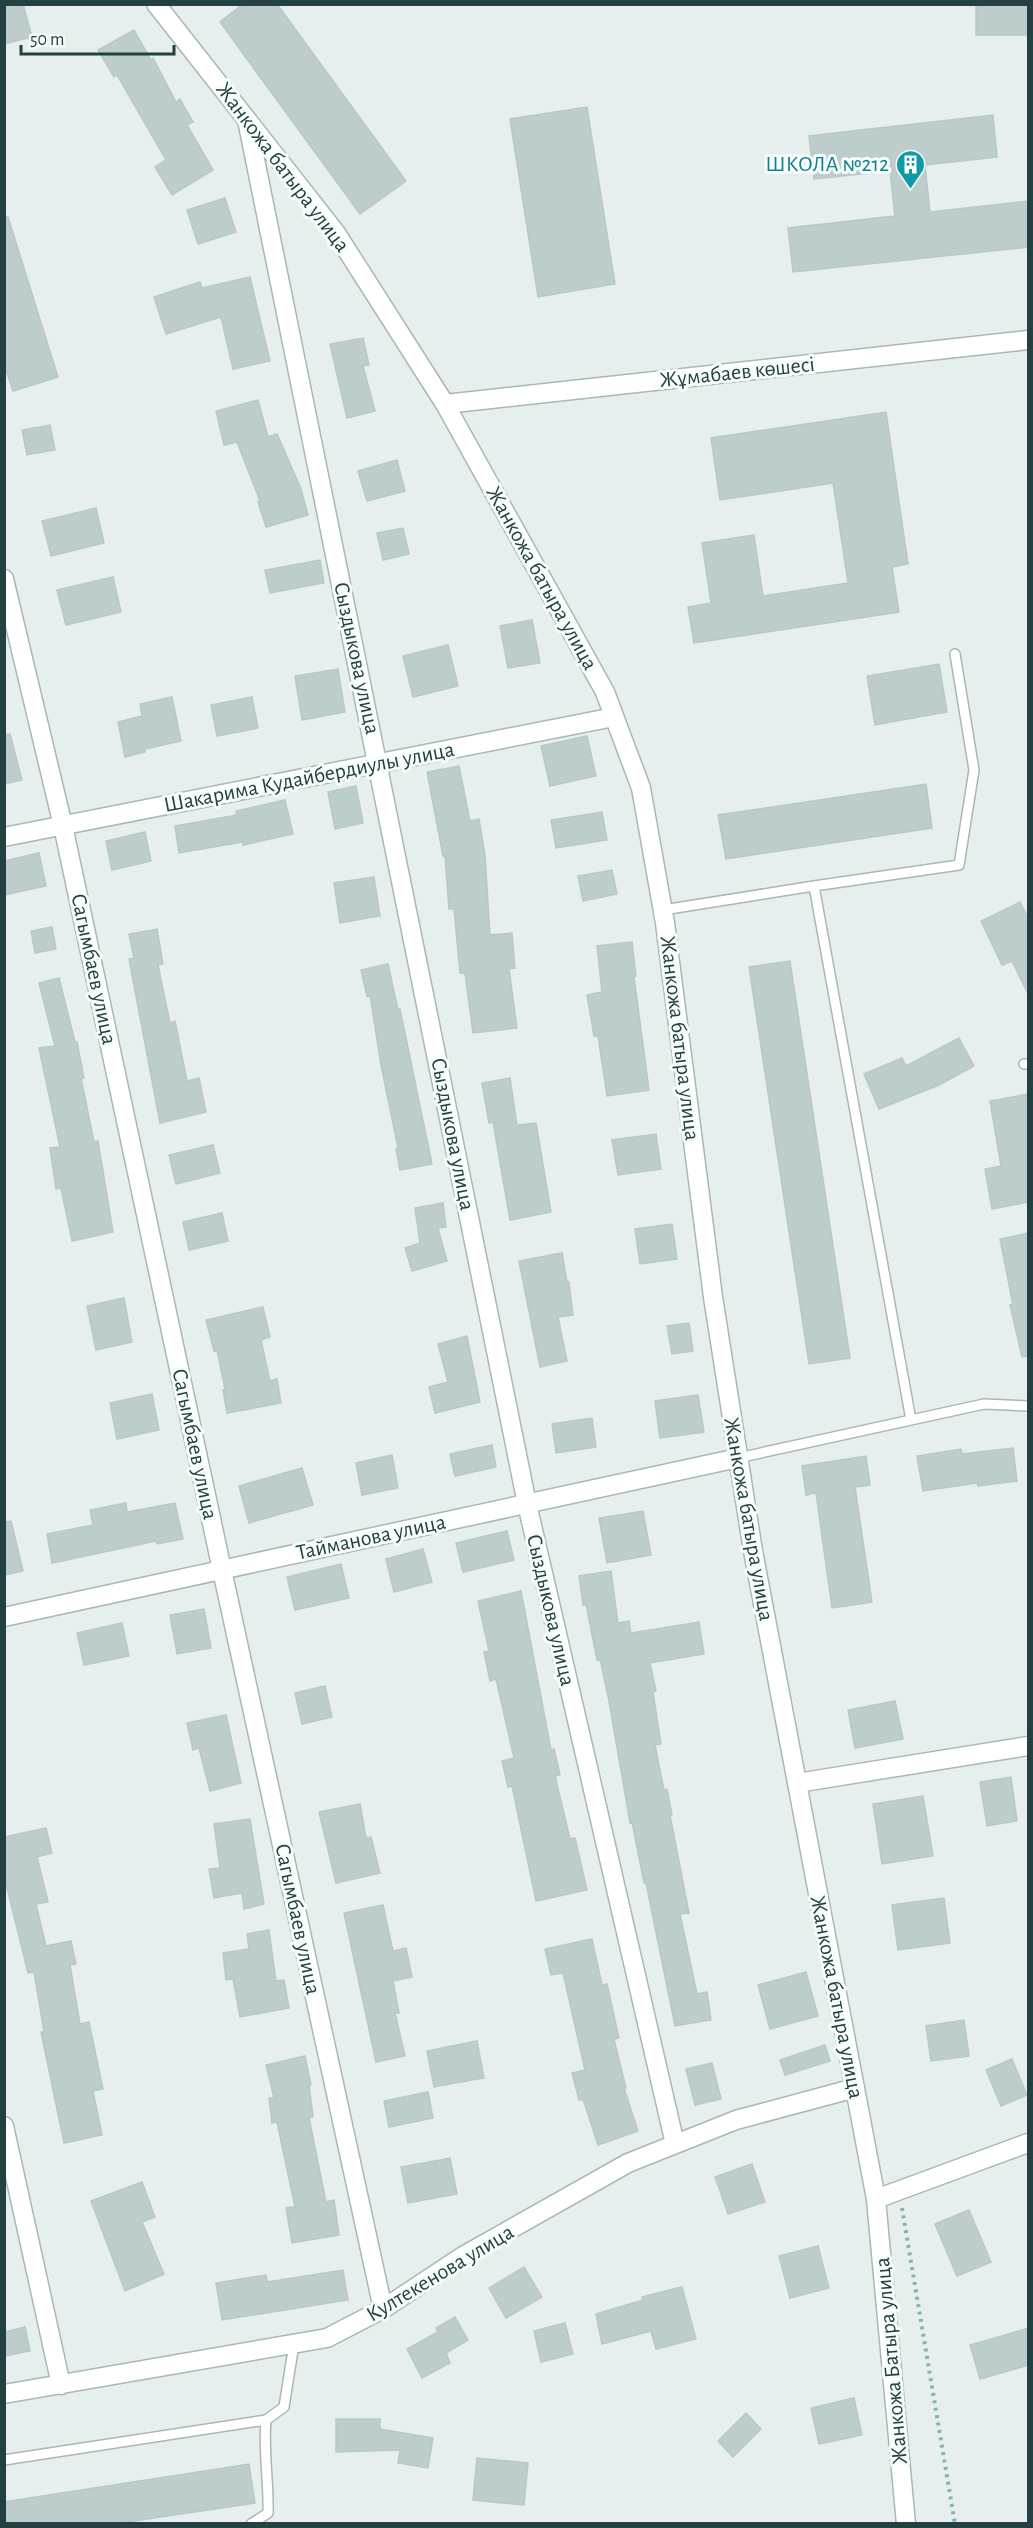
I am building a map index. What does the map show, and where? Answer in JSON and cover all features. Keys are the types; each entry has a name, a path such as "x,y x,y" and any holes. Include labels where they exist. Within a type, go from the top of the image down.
{"street":[{"name":"Жанкожа батыра улица","path":"156,4 336,233 445,404 605,692 641,788 663,910 713,1297 753,1551 876,2199"},
{"name":"Сыздыкова улица","path":"247,120 527,1504 675,2144"},
{"name":"Жұмабаев көшесі","path":"445,404 1029,340"},
{"name":"Сагымбаев улица","path":"4,579 63,826 383,2309"},
{"name":"Шакарима Кудайбердиулы улица","path":"4,837 614,717"},
{"name":"Тайманова улица","path":"4,1617 738,1458"},
{"path":"797,1783 1029,1746"},
{"name":"Култекенова улица","path":"4,2394 327,2338 383,2309 463,2256 628,2163 736,2120 855,2088"},
{"path":"4,2126 61,2385"},
{"path":"876,2199 1029,2143"},
{"name":"Жанкожа Батыра улица","path":"876,2199 906,2523"}],"lane":[{"path":"663,910 959,865 974,770 955,654"},
{"path":"814,886 911,1420"},
{"path":"738,1458 984,1404 1029,1406"},
{"path":"4,2460 266,2420 284,2407 294,2344"},
{"path":"250,2523 268,2512 264,2442 266,2420"}],"path":[{"path":"899,2190 955,2523"}],"building":[{"path":"4,4 23,4 32,37 4,44"},
{"path":"243,4 277,4 406,181 360,214 220,22"},
{"path":"976,4 1029,4 1029,35 976,35"},
{"path":"134,30 151,60 153,58 176,102 180,99 193,122 187,125 213,170 172,195 155,167 166,160 117,75 114,77 98,50"},
{"path":"587,107 615,284 538,297 510,119"},
{"name":"ШКОЛА №212","path":"993,115 997,157 925,165 930,212 1029,201 1029,247 793,272 788,228 895,216 890,171 814,179 809,136"},
{"path":"225,198 236,232 198,244 187,210"},
{"path":"8,217 58,377 13,391 4,364 4,218"},
{"path":"250,277 270,361 233,369 221,317 166,334 154,297 200,282 202,288"},
{"path":"363,338 369,365 363,366 375,411 347,418 330,344"},
{"path":"258,400 268,437 277,434 301,489 308,515 266,527 258,502 260,501 237,442 224,445 216,411"},
{"path":"886,412 908,564 892,567 899,612 694,643 688,607 711,603 702,543 754,535 763,596 848,583 833,483 720,500 711,438"},
{"path":"50,425 55,450 27,455 22,430"},
{"path":"397,460 405,491 367,501 358,471"},
{"path":"96,508 104,543 51,556 42,521"},
{"path":"403,528 409,554 383,560 377,533"},
{"path":"320,560 324,583 270,593 265,570"},
{"path":"113,577 121,612 66,625 57,590"},
{"path":"532,620 540,663 508,668 500,626"},
{"path":"448,645 458,686 413,697 403,656"},
{"path":"939,664 947,712 875,725 867,676"},
{"path":"338,669 345,712 302,720 295,676"},
{"path":"172,697 181,741 145,749 145,752 125,757 118,722 142,716 140,704"},
{"path":"252,697 258,728 217,736 211,705"},
{"path":"10,734 22,780 4,784 4,735"},
{"path":"587,736 596,776 550,786 541,746"},
{"path":"459,766 470,821 479,819 485,855 490,935 512,933 515,968 509,969 517,1028 473,1033 465,973 460,973 454,909 449,909 445,856 443,856 427,772"},
{"path":"926,784 932,828 726,859 718,815"},
{"path":"356,786 363,823 335,829 328,792"},
{"path":"285,800 293,834 243,845 243,842 179,853 175,826 237,815 236,811"},
{"path":"602,812 607,840 556,848 551,820"},
{"path":"145,832 151,861 112,870 106,841"},
{"path":"39,853 46,886 4,895 4,861"},
{"path":"612,870 617,894 583,901 578,876"},
{"path":"374,877 380,916 340,923 334,883"},
{"path":"1020,902 1029,920 1029,996 1012,961 1002,965 981,921"},
{"path":"52,927 56,949 35,953 31,931"},
{"path":"157,929 163,964 158,965 170,1023 175,1021 187,1081 199,1078 206,1112 160,1123 129,959 134,958 129,934"},
{"path":"632,942 636,976 634,977 649,1090 607,1096 598,1036 594,1036 587,995 602,992 597,946"},
{"path":"790,961 850,1358 809,1364 749,967"},
{"path":"388,964 398,1010 400,1009 432,1164 400,1170 370,995 367,996 361,970"},
{"path":"59,978 75,1042 77,1042 84,1078 81,1078 94,1142 98,1141 113,1232 72,1241 61,1188 56,1189 50,1148 60,1147 39,1048 55,1046 39,983"},
{"path":"959,1038 974,1066 939,1085 879,1109 864,1074 902,1058 906,1066"},
{"path":"510,1078 517,1125 536,1123 551,1212 510,1220 493,1122 489,1123 482,1083"},
{"path":"1029,1094 1029,1202 992,1209 985,1169 1001,1166 990,1101"},
{"path":"656,1134 661,1169 618,1175 612,1140"},
{"path":"213,1145 220,1173 176,1184 169,1155"},
{"path":"443,1203 446,1227 438,1228 447,1261 412,1271 405,1248 420,1243 415,1208"},
{"path":"222,1213 228,1241 189,1250 183,1222"},
{"path":"672,1224 677,1259 640,1264 635,1229"},
{"path":"1029,1233 1029,1356 1022,1357 1010,1305 1013,1305 1000,1239"},
{"path":"562,1253 567,1282 569,1282 573,1315 558,1317 567,1361 540,1367 519,1261"},
{"path":"124,1298 132,1342 96,1350 87,1306"},
{"path":"263,1307 270,1337 261,1340 270,1381 277,1379 281,1403 227,1413 217,1350 214,1351 206,1320"},
{"path":"689,1323 693,1351 672,1354 667,1326"},
{"path":"467,1336 480,1402 435,1413 429,1387 448,1382 438,1344"},
{"path":"152,1394 159,1430 117,1439 110,1403"},
{"path":"698,1395 704,1432 660,1438 655,1401"},
{"path":"592,1418 596,1447 556,1453 552,1424"},
{"path":"492,1445 496,1467 455,1476 450,1454"},
{"path":"1013,1448 1017,1481 978,1486 977,1483 923,1491 917,1456 961,1449 962,1454"},
{"path":"392,1455 398,1488 362,1495 356,1463"},
{"path":"866,1456 870,1485 855,1487 872,1602 832,1608 816,1493 806,1495 802,1466"},
{"path":"302,1468 313,1505 249,1523 239,1486"},
{"path":"126,1503 127,1512 175,1503 183,1539 157,1544 156,1541 52,1563 47,1534 93,1525 90,1510"},
{"path":"643,1511 651,1555 607,1563 599,1518"},
{"path":"11,1521 23,1571 4,1575 4,1522"},
{"path":"507,1531 514,1560 463,1572 456,1543"},
{"path":"423,1549 432,1582 394,1592 386,1559"},
{"path":"341,1564 349,1598 295,1610 287,1577"},
{"path":"611,1571 618,1623 629,1621 631,1633 699,1622 704,1654 650,1663 656,1691 653,1692 661,1744 655,1745 664,1790 667,1789 689,1913 680,1914 697,1994 707,1992 711,2020 675,2026 646,1883 644,1883 632,1822 630,1823 600,1659 597,1660 586,1604 583,1605 579,1576"},
{"path":"521,1591 551,1750 554,1749 560,1775 555,1776 570,1839 575,1838 587,1890 536,1901 512,1786 508,1787 502,1761 514,1758 496,1679 490,1681 484,1652 489,1651 478,1601"},
{"path":"204,1609 211,1648 177,1654 170,1615"},
{"path":"122,1623 129,1656 84,1665 77,1633"},
{"path":"325,1686 332,1717 302,1724 295,1693"},
{"path":"895,1701 903,1739 855,1748 848,1710"},
{"path":"226,1715 241,1783 210,1791 199,1748 193,1750 187,1723"},
{"path":"1011,1777 1017,1821 987,1826 980,1782"},
{"path":"923,1796 933,1856 882,1864 873,1804"},
{"path":"360,1804 366,1838 371,1837 380,1873 336,1883 319,1812"},
{"path":"250,1819 264,1904 244,1909 242,1893 214,1898 209,1869 220,1868 214,1824"},
{"path":"46,1828 52,1853 37,1857 48,1902 36,1904 46,1946 71,1941 76,1964 70,1965 80,2024 89,2022 103,2089 93,2091 102,2135 64,2143 41,2032 44,2032 34,1972 28,1973 4,1876 4,1837"},
{"path":"944,1898 950,1943 898,1950 892,1905"},
{"path":"383,1905 393,1951 406,1948 412,1977 393,1981 399,2013 395,2013 405,2056 376,2062 344,1913"},
{"path":"269,1930 276,1981 284,1980 289,2008 240,2017 233,1979 226,1980 223,1953 249,1949 247,1934"},
{"path":"592,1939 602,1985 607,1984 619,2038 614,2039 626,2088 624,2088 638,2131 598,2145 583,2099 579,2100 572,2073 585,2070 563,1973 551,1975 545,1949"},
{"path":"806,1972 818,2016 770,2029 758,1985"},
{"path":"964,2020 969,2056 931,2061 926,2026"},
{"path":"477,2041 484,2078 434,2087 427,2051"},
{"path":"825,2045 830,2061 785,2075 780,2060"},
{"path":"305,2056 311,2085 309,2085 313,2117 309,2118 326,2202 334,2200 339,2235 292,2243 286,2208 295,2207 277,2122 272,2123 269,2098 274,2098 266,2065"},
{"path":"1012,2059 1027,2095 1001,2106 986,2070"},
{"path":"712,2063 721,2099 695,2105 686,2069"},
{"path":"428,2092 433,2118 389,2127 384,2101"},
{"path":"450,2158 457,2194 408,2203 401,2167"},
{"path":"752,2164 765,2202 728,2214 715,2177"},
{"path":"142,2182 155,2217 142,2222 164,2274 125,2291 91,2201"},
{"path":"969,2210 991,2262 957,2276 935,2224"},
{"path":"818,2246 829,2288 790,2298 779,2256"},
{"path":"524,2267 542,2297 506,2318 489,2288"},
{"path":"343,2270 348,2300 222,2320 216,2283 266,2275 267,2282"},
{"path":"682,2287 696,2339 656,2349 651,2331 602,2344 596,2314 643,2300 642,2297"},
{"path":"455,2317 468,2340 446,2353 450,2363 422,2378 407,2349 438,2332 436,2328"},
{"path":"565,2323 573,2354 541,2362 534,2331"},
{"path":"25,2327 30,2351 4,2356 4,2332"},
{"path":"1029,2328 1029,2365 980,2379 970,2345"},
{"path":"854,2398 862,2435 819,2444 811,2408"},
{"path":"746,2413 761,2429 733,2457 718,2441"},
{"path":"336,2419 380,2419 380,2429 433,2438 428,2468 398,2463 400,2450 336,2452"},
{"path":"477,2458 528,2463 524,2505 473,2500"},
{"path":"249,2464 255,2503 120,2523 4,2523 4,2502"}],"place":[{"name":"ШКОЛА №212","path":"910,190"}]}
